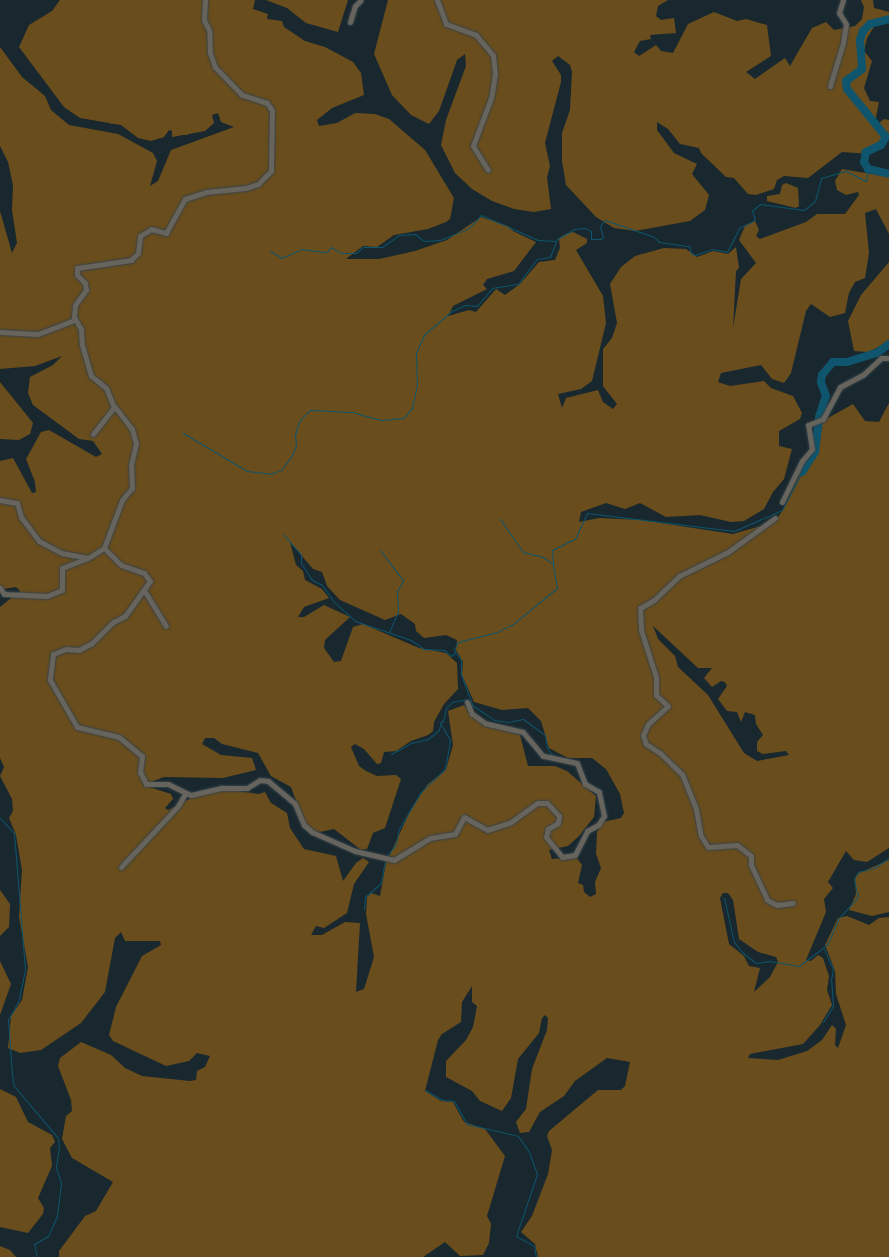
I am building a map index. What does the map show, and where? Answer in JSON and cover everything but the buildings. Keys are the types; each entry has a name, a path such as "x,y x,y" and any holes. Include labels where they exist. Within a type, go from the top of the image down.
{"street":[{"path":"0,588 4,594 47,596 62,590 62,568 88,558 104,548 122,500 132,488 131,465 136,450 134,431 114,407 106,388 91,376 82,345 81,328 75,320 75,305 86,290 85,283 77,275 79,266 131,260 138,253 140,236 151,229 166,233 185,199 206,192 246,188 258,184 271,171 272,110 267,102 248,98 238,92 215,67 210,53 209,30 204,20 205,0"},
{"path":"350,22 355,6 362,0"},
{"path":"437,0 446,24 476,34 493,55 496,74 491,98 473,146 488,170"},
{"path":"830,86 843,43 846,24 839,13 843,0"},
{"path":"0,332 38,334 75,320"},
{"path":"782,502 802,461 812,449 808,425 815,420 823,419 840,387 864,375 881,358 889,358"},
{"path":"93,434 114,407"},
{"path":"0,500 17,504 21,517 41,543 62,553 88,558"},
{"path":"774,518 728,552 679,576 654,600 640,608 641,630 656,677 656,695 668,706 648,724 643,736 646,744 660,753 682,774 696,809 700,836 708,847 737,845 751,856 750,865 767,900 777,905 793,903"},
{"path":"104,548 121,565 148,576 150,582 125,616 113,622 88,646 53,654 50,680 77,727 122,739 143,759 140,772 146,784 176,786 185,794 247,788 260,780 268,782 295,804 304,825 312,832 355,850 394,860 430,838 455,834 464,817 487,830 511,822 538,803 547,803 559,816 558,823 548,829 546,837 562,857 574,854 587,831 598,825 604,816 599,792 586,784 577,763 543,756 523,732 484,723 472,714 467,702"},
{"path":"144,590 166,626"},
{"path":"121,867 178,806 185,794"}],"shaded area":[{"path":"60,0 255,0 253,9 268,14 267,19 282,21 284,27 305,41 325,47 353,62 361,73 364,95 332,108 317,120 319,126 337,123 355,113 375,114 389,119 425,150 454,198 450,219 446,222 428,229 394,235 377,247 363,246 346,259 379,259 415,251 447,240 481,217 508,226 513,231 536,242 514,271 487,279 483,285 487,289 453,306 448,316 469,310 476,312 496,289 505,295 520,284 539,262 555,260 560,248 559,238 564,235 573,232 587,239 587,243 576,250 603,296 606,323 592,381 581,389 558,394 562,408 566,398 598,390 603,402 613,409 617,404 603,386 603,349 612,338 617,323 610,284 621,267 635,256 664,248 686,249 697,257 713,251 728,254 736,247 739,268 736,271 733,328 741,279 756,263 739,240 745,226 755,221 759,230 756,236 760,239 806,222 817,214 845,214 859,195 858,192 846,195 837,190 835,181 842,169 889,177 889,234 876,209 865,213 869,253 865,278 855,282 849,293 845,313 830,317 811,304 806,311 791,373 784,383 772,379 761,365 721,373 718,382 730,386 764,381 771,388 793,396 802,413 800,419 779,431 779,446 792,449 784,479 773,492 764,509 744,521 731,522 700,515 666,517 640,503 625,509 606,503 581,512 579,522 599,518 641,520 733,534 774,522 783,510 801,472 815,455 821,422 853,404 865,421 879,422 889,403 889,848 867,862 854,860 846,851 828,882 833,888 824,899 826,912 806,960 811,961 818,955 823,958 829,976 827,990 832,1005 820,1025 803,1044 750,1054 748,1058 778,1060 807,1051 822,1040 832,1025 836,1029 835,1045 838,1048 846,1025 836,994 835,971 825,945 838,918 847,916 869,925 879,918 889,917 889,1257 538,1257 535,1244 521,1232 532,1216 548,1174 552,1150 547,1136 549,1131 598,1090 621,1090 625,1086 630,1062 607,1058 575,1081 564,1096 540,1112 529,1132 520,1133 516,1122 526,1109 532,1069 547,1030 548,1018 545,1015 542,1018 539,1033 518,1059 511,1098 502,1111 480,1101 472,1091 446,1077 446,1061 466,1040 473,1027 477,1006 472,1002 472,986 462,1002 461,1022 442,1034 438,1040 425,1091 441,1101 453,1102 464,1122 485,1129 505,1156 487,1216 491,1224 489,1243 483,1255 460,1256 445,1242 423,1257 59,1257 59,1251 85,1216 96,1211 113,1182 72,1158 62,1139 66,1116 72,1111 71,1100 58,1066 60,1058 81,1042 111,1055 125,1068 142,1076 190,1081 196,1080 197,1071 205,1067 210,1056 197,1053 189,1061 166,1066 113,1041 109,1035 116,1007 142,956 161,945 160,941 125,941 121,932 115,938 105,992 81,1023 41,1050 20,1053 8,1048 11,1016 22,1000 28,967 19,917 22,870 16,835 9,818 13,811 12,799 0,776 4,767 0,758 0,607 20,591 16,587 3,589 0,586 0,461 13,458 32,493 36,492 35,482 26,459 41,432 49,430 96,457 102,454 93,441 79,439 33,405 28,393 30,377 53,365 62,356 35,366 0,369 0,211 12,253 17,243 12,210 13,185 8,162 0,146 0,47 22,77 45,96 51,110 69,125 118,134 153,153 157,161 150,186 158,181 171,150 234,127 221,122 218,113 212,115 214,123 205,131 172,137 172,131 169,130 164,137 151,141 138,138 121,125 80,118 64,107 19,47 29,25 52,11","holes":["290,542 313,569 322,572 327,586 340,600 385,620 401,614 415,624 416,631 424,638 446,635 457,640 456,650 463,662 462,675 474,702 502,710 528,708 541,721 549,748 568,758 592,758 606,769 620,794 624,813 621,818 603,822 597,832 596,854 601,868 595,882 596,894 590,897 584,892 583,885 578,883 582,865 576,857 552,859 549,850 568,846 579,836 594,817 596,796 567,771 555,766 528,766 520,735 482,725 464,705 448,711 453,745 446,770 428,784 411,809 386,863 380,896 371,893 367,897 366,914 374,957 364,989 356,992 360,923 345,922 322,935 311,935 316,926 324,928 347,913 354,884 369,862 363,858 356,863 343,881 336,856 304,849 290,828 287,813 271,803 265,792 259,794 228,790 199,794 168,810 165,808 173,799 171,794 143,785 164,777 223,778 256,770 252,758 221,755 202,744 205,738 214,738 222,744 258,753 271,776 291,787 302,817 311,830 320,832 334,829 361,850 367,849 373,833 385,828 401,779 396,775 377,776 366,771 359,766 351,747 355,744 364,749 377,764 381,763 384,752 396,751 411,741 428,735 433,731 434,722 444,704 458,689 457,663 446,653 419,648 363,624 353,627 341,661 334,662 324,648 325,640 350,617 324,605 304,617 298,617 304,607 329,598 322,589 305,580 303,571 296,565","653,626 698,668 712,668 704,678 712,687 721,681 725,682 727,686 718,699 727,711 737,712 741,722 745,712 755,715 756,724 763,735 757,742 757,751 763,754 786,751 789,755 757,761 744,753 708,695 678,667 675,656 658,639","723,893 728,893 733,900 739,939 758,952 776,957 778,962 770,977 754,992 760,968 749,966 744,956 729,944 720,898"]},
{"path":"266,0 348,0 338,32 306,23 287,8"},
{"path":"388,0 668,0 658,6 656,16 661,20 674,18 676,33 650,35 651,39 640,41 634,52 639,56 656,45 661,51 673,53 688,24 714,12 737,21 746,19 767,25 771,56 746,72 755,79 785,58 790,66 812,28 826,22 834,30 855,26 862,19 864,7 861,0 873,0 874,8 889,12 889,18 877,22 867,38 864,51 872,61 864,88 870,101 879,102 875,122 878,124 884,119 889,120 889,136 885,145 871,154 842,152 808,178 784,176 777,180 774,189 756,195 748,194 734,178 726,177 701,153 699,148 680,144 668,129 657,122 657,130 674,153 697,164 692,174 709,195 705,210 690,221 635,231 614,228 596,217 566,185 562,161 562,133 570,110 572,72 570,65 558,56 552,61 561,75 561,82 545,143 550,166 547,177 551,209 534,212 514,209 492,201 472,189 455,173 441,145 446,120 466,66 465,54 457,60 439,111 429,124 411,115 392,95 374,54"},
{"path":"786,183 798,188 799,206 796,208 767,201 767,196 780,194 782,185"},
{"path":"889,262 889,342 868,352 854,351 848,321 861,295"},
{"path":"0,382 33,423 30,434 19,440 0,439"},
{"path":"889,860 889,912 872,916 849,910 856,894 855,878 859,873"},
{"path":"0,890 10,904 9,927 0,936"},
{"path":"0,961 11,984 0,1015"},
{"path":"0,1089 16,1097 28,1122 52,1135 55,1142 50,1148 52,1166 38,1198 44,1208 43,1214 28,1233 0,1227"},
{"path":"0,1246 10,1250 16,1257 0,1257"}],"waterway":[{"path":"889,19 870,24 863,31 860,40 862,69 846,81 847,89 886,137 881,145 866,152 864,162 868,169 889,174"},
{"path":"183,433 247,471 270,474 281,470 291,457 296,446 295,435 299,421 310,410 352,412 380,420 404,418 412,408 417,385 416,353 424,335 452,311 465,305 477,306 492,288 518,284 537,259 550,257 557,239 574,229 585,228 591,231 591,239 601,239 603,237 600,226 605,220 654,237 659,242 689,246 691,253 695,255 712,249 727,252 739,228 755,220 752,211 760,204 804,210 815,201 821,178 846,171 866,181 868,169"},
{"path":"270,251 282,258 301,249 327,252 331,247 341,253 356,253 363,247 382,247 399,235 415,234 424,241 440,240 469,228 481,215 538,240 556,241"},
{"path":"802,472 815,452 819,417 826,396 821,382 822,375 833,362 847,362 877,353 889,344"},
{"path":"553,563 552,550 575,539 587,513 734,531 782,510 802,472"},
{"path":"500,519 523,552 543,557 553,564 557,588 513,624 497,632 458,642 454,650 461,660 461,674 472,705 494,720 509,722 523,719 545,735 547,748 553,756"},
{"path":"283,534 301,555 301,563 312,580 322,585 333,601 355,621 411,640 424,649 444,650 451,656 455,653"},
{"path":"380,550 403,581 397,591 398,612 389,632"},
{"path":"386,857 396,844 399,829 421,792 445,769 450,740 440,723 443,721 446,708 452,702 468,699"},
{"path":"391,754 411,743 428,739 439,730 440,725"},
{"path":"0,818 14,833 25,970 18,1002 8,1020 14,1086 58,1138 59,1147 56,1167 61,1183 57,1216 48,1236 34,1244 37,1257"},
{"path":"724,898 734,942 743,953 756,963 770,961 799,966 827,945 839,918 858,897 854,879 858,872 874,868 889,858"},
{"path":"364,909 365,897 381,883 385,861"},
{"path":"823,1022 833,1006 831,980 833,969 824,949"},
{"path":"425,1090 442,1100 454,1101 467,1124 518,1136 529,1152 537,1174 516,1236 534,1246 536,1257"}]}
